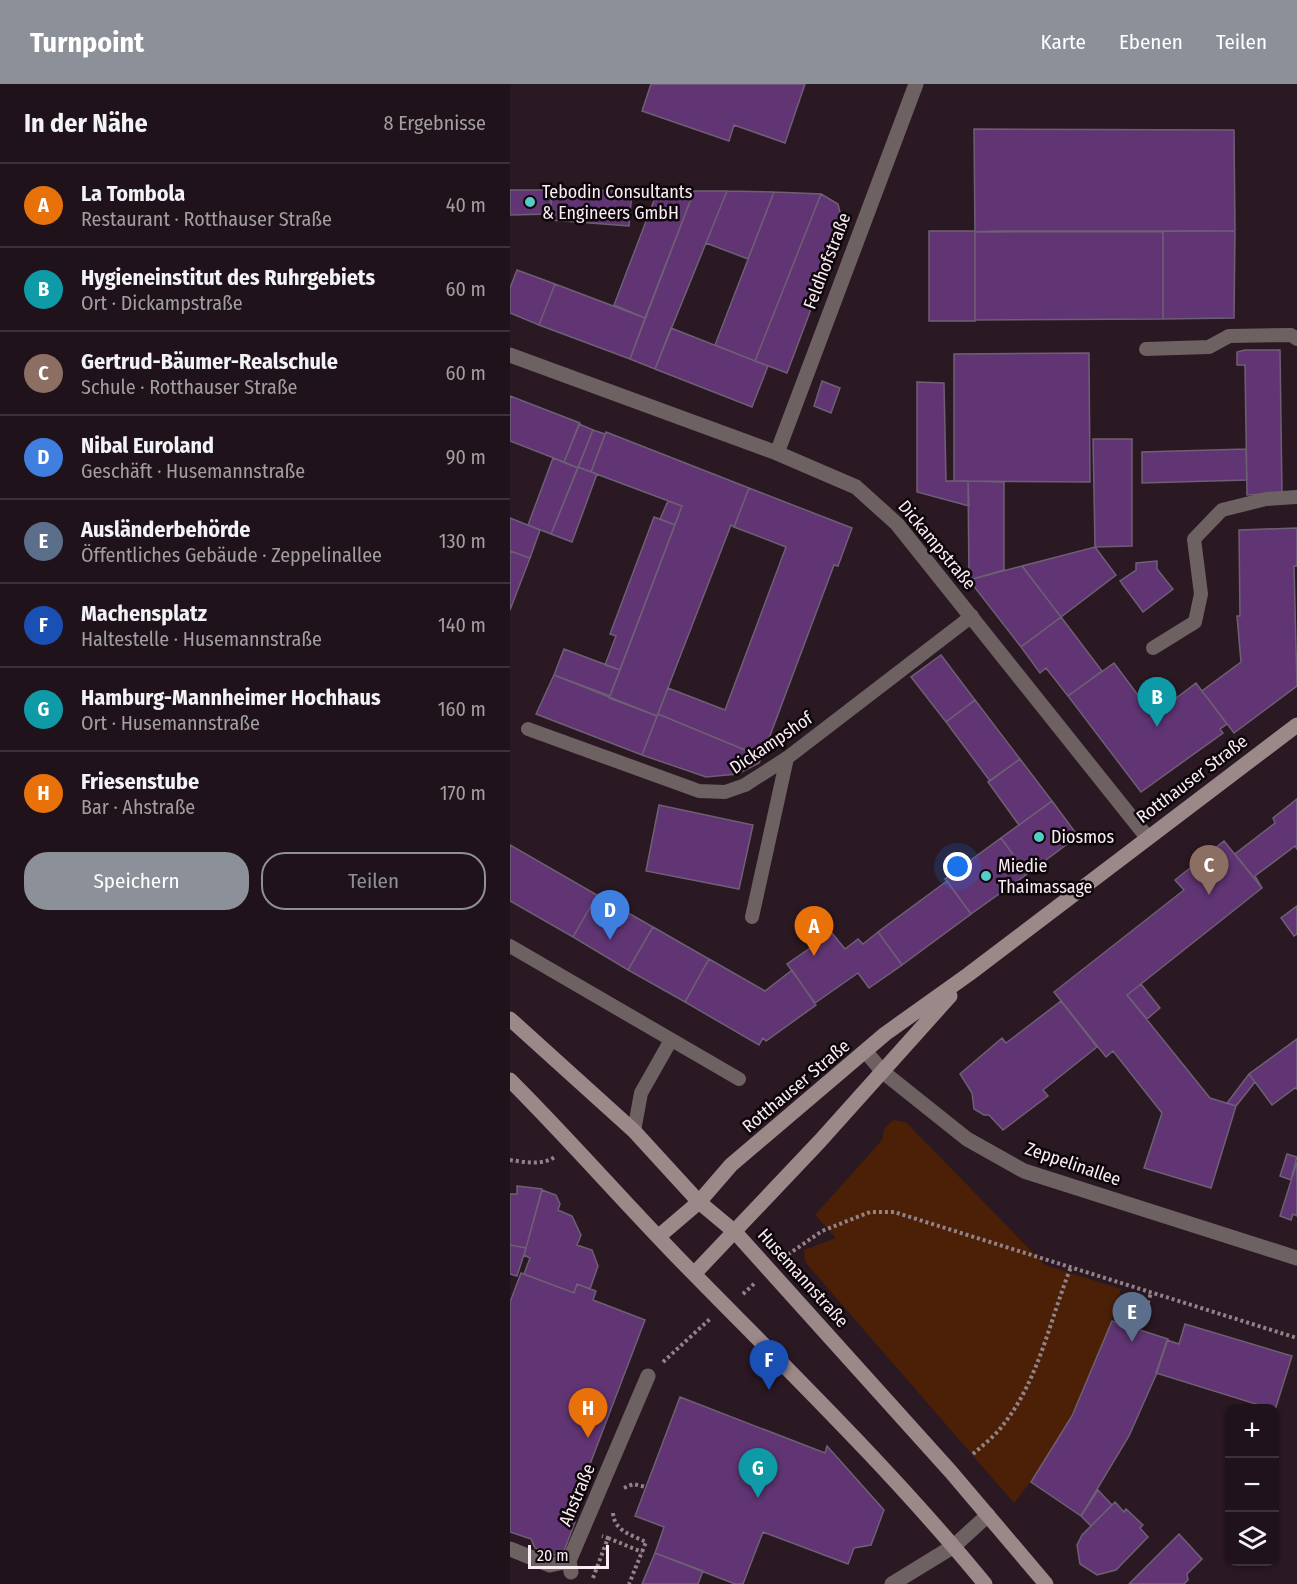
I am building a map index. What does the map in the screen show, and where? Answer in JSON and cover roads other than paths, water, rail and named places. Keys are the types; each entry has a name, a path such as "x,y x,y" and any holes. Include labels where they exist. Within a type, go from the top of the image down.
{"main road":[{"name":"Rotthauser Straße","path":"658,1237 699,1202 731,1165 885,1034 969,975 1147,837 1297,725"},
{"name":"Rotthauser Straße","path":"694,1274 883,1072 969,975"},
{"name":"Husemannstraße","path":"510,1019 634,1131 699,1202 735,1232 988,1515 1046,1584"},
{"path":"510,1080 572,1142 658,1237 729,1307 915,1500 985,1584"}],"street":[{"name":"Feldhofstraße","path":"777,453 916,84"},
{"name":"Dickampstraße","path":"510,355 777,453 856,487 897,524 1147,837"},
{"name":"Zeppelinallee","path":"866,1052 883,1072 967,1139 1024,1171 1297,1258"},
{"name":"Ahstraße","path":"510,1549 569,1574 648,1376"},
{"path":"892,1584 954,1546 988,1515"}],"lane":[{"path":"1146,349 1209,347 1229,336 1291,335 1297,339"},
{"path":"1152,648 1195,622 1201,594 1194,539 1222,510 1266,499 1297,497"},
{"name":"Dickampshof","path":"528,729 699,791 725,792 744,785 787,758 972,616"},
{"path":"752,917 787,758"},
{"path":"510,946 739,1079"},
{"path":"634,1131 641,1093 671,1040"}],"place":[{"name":"Tebodin Consultants & Engineers GmbH","path":"530,202"},
{"name":"Hygieneinstitut des Ruhrgebiets","path":"1157,727"},
{"name":"Diosmos","path":"1039,837"},
{"name":"Miedie Thaimassage","path":"986,876"},
{"name":"Gertrud-Bäumer-Realschule","path":"1209,895"},
{"name":"Nibal Euroland","path":"610,940"},
{"name":"La Tombola","path":"814,956"},
{"name":"Ausländerbehörde","path":"1132,1342"},
{"name":"Machensplatz","path":"769,1390"},
{"name":"Friesenstube","path":"588,1438"},
{"name":"Hamburg-Mannheimer Hochhaus","path":"758,1498"}]}
